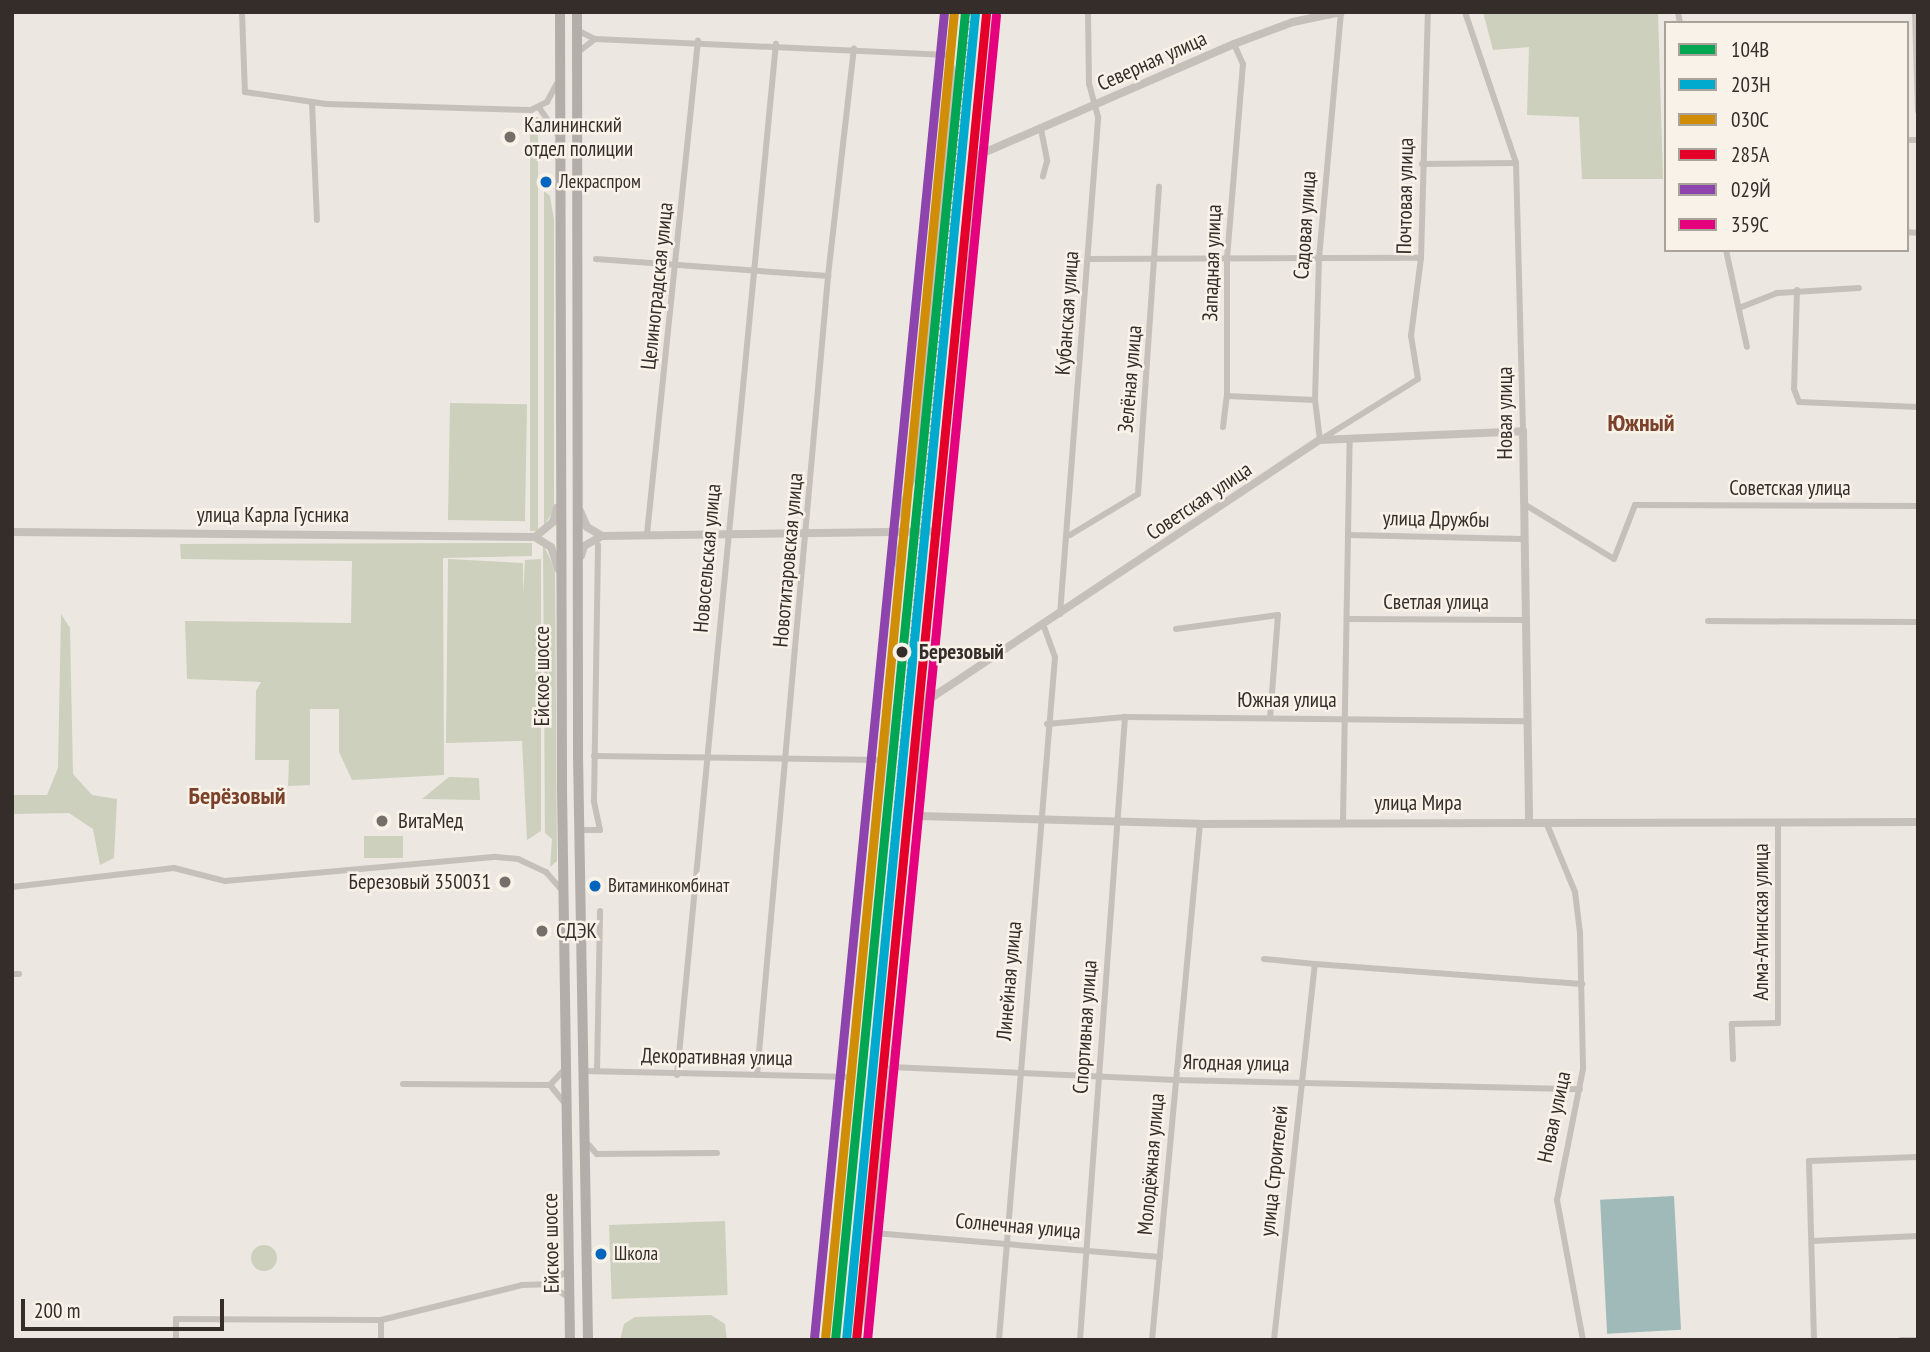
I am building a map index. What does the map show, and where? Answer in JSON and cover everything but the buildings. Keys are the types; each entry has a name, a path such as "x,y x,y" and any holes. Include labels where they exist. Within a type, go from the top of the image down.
{"main road":[{"name":"Ейское шоссе","path":"561,12 561,573 570,1340"},
{"path":"577,12 578,583"},
{"name":"Ейское шоссе","path":"578,583 579,830 588,1340"}],"street":[{"path":"242,12 245,92 312,102 540,109"},
{"name":"Кубанская улица","path":"1060,616 1070,535 1089,259 1096,105 1090,84 1088,12"},
{"name":"Северная улица","path":"945,531 981,154 1234,44 1293,22 1341,12"},
{"name":"Садовая улица","path":"1320,440 1315,400 1319,257 1341,12"},
{"name":"Почтовая улица","path":"1320,440 1418,379 1410,336 1422,258 1422,164 1428,12"},
{"name":"Новая улица","path":"1465,12 1516,163 1522,431 1522,620 1529,821"},
{"path":"1915,12 1913,41 1918,111"},
{"path":"577,29 594,39 776,44 948,55 953,97 918,466 892,530 900,571 882,760 786,761 594,756"},
{"path":"577,54 594,39"},
{"name":"Целиноградская улица","path":"647,534 678,264 698,41"},
{"name":"Новосельская улица","path":"677,1075 776,44"},
{"name":"Западная улица","path":"1223,427 1227,397 1227,260 1242,64 1234,44"},
{"name":"Новотитаровская улица","path":"757,1075 809,531 828,276 854,48"},
{"path":"540,109 557,86 561,53"},
{"path":"312,102 317,220"},
{"path":"540,109 561,138"},
{"path":"1041,129 1047,161 1043,176"},
{"path":"1422,164 1516,163"},
{"name":"Зелёная улица","path":"1070,535 1138,494 1158,259 1159,187"},
{"path":"1726,252 1746,346"},
{"path":"1089,259 1422,258"},
{"path":"596,259 828,276"},
{"path":"1739,308 1797,290 1859,288"},
{"path":"1797,290 1794,388 1799,402 1918,407"},
{"path":"1227,397 1315,400"},
{"path":"1320,440 1522,431"},
{"path":"1343,821 1349,620 1350,439"},
{"name":"Советская улица","path":"928,700 1044,627 1320,440"},
{"path":"561,477 557,514 535,537 551,547 561,573"},
{"path":"577,503 587,527 602,536"},
{"name":"Советская улица","path":"1522,503 1614,559 1635,505 1918,506"},
{"path":"578,583 584,546 602,536 945,531 919,816 874,1233 869,1339 879,1340"},
{"name":"улица Карла Гусника","path":"12,532 535,537"},
{"name":"улица Дружбы","path":"1349,535 1522,539"},
{"path":"579,830 600,831 594,756 598,545"},
{"path":"1176,629 1279,615 1270,718"},
{"name":"Светлая улица","path":"1349,620 1522,620"},
{"path":"1708,621 1918,621"},
{"name":"Линейная улица","path":"999,1340 1018,1073 1055,657 1044,627"},
{"name":"Южная улица","path":"1047,724 1125,717 1527,721"},
{"name":"Спортивная улица","path":"1080,1340 1125,717"},
{"name":"Декоративная улица","path":"584,1071 850,1077 882,760"},
{"name":"улица Мира","path":"919,816 1200,824 1343,821 1778,824 1918,822"},
{"name":"Новая улица","path":"1546,822 1576,892 1582,984 1580,1089 1557,1199 1584,1340"},
{"name":"Молодёжная улица","path":"1152,1340 1200,824"},
{"name":"Алма-Атинская улица","path":"1733,1059 1732,1024 1778,1023 1778,824"},
{"path":"546,872 559,865 563,841"},
{"path":"12,887 174,868 225,881 496,857 517,859 546,872 560,882 564,896"},
{"path":"597,1071 600,911"},
{"path":"1264,959 1582,984"},
{"name":"улица Строителей","path":"1274,1340 1300,1082 1315,964"},
{"path":"550,1085 567,1062"},
{"name":"Ягодная улица","path":"891,1067 1176,1080 1580,1089"},
{"path":"403,1084 550,1085"},
{"path":"550,1085 568,1111"},
{"path":"585,1142 597,1154"},
{"path":"585,1166 597,1154 717,1153"},
{"path":"1814,1340 1809,1161 1918,1157"},
{"name":"Солнечная улица","path":"874,1233 1007,1242 1160,1257"},
{"path":"1812,1241 1918,1236"},
{"path":"176,1340 176,1319 381,1320 522,1285 546,1284 571,1267"},
{"path":"546,1284 571,1300"},
{"path":"381,1320 381,1340"},
{"path":"1901,1340 1918,1339"}],"green space":[{"path":"1483,12 1658,12 1663,179 1582,179 1579,117 1527,115 1529,47 1493,50"},
{"path":"530,117 538,117 538,531 530,531"},
{"path":"544,191 550,196 554,220 554,509 544,526"},
{"path":"450,403 527,404 525,521 448,520"},
{"path":"532,543 532,556 443,558 444,775 352,780 339,752 339,709 310,709 310,785 288,786 289,760 255,760 256,691 261,682 187,679 185,621 351,623 352,561 181,559 180,544"},
{"path":"543,544 555,569 557,861 550,867 552,839 545,833"},
{"path":"448,559 523,563 523,595 525,560 541,559 541,831 527,840 522,741 446,743"},
{"path":"61,614 70,628 73,774 92,795 117,799 114,858 100,865 93,829 69,813 12,814 12,795 47,795 58,768"},
{"path":"449,777 479,778 480,800 422,799"},
{"path":"364,836 403,836 403,858 364,858"},
{"path":"725,1221 728,1295 612,1299 609,1225"},
{"path":"264,1245 273,1249 277,1258 273,1267 264,1271 255,1267 251,1258 255,1249"},
{"path":"711,1315 725,1324 727,1340 620,1340 624,1324 635,1317"}],"water":[{"path":"1674,1196 1681,1330 1607,1334 1600,1200"}],"railway":[{"path":"844,1340 970,12"}],"transit line":[{"name":"029Й","path":"814,1338 944,12"},
{"name":"030C","path":"825,1339 954,12"},
{"name":"104В","path":"835,1340 965,12"},
{"name":"203Н","path":"846,1340 975,13"},
{"name":"285А","path":"856,1340 986,14"},
{"name":"359С","path":"867,1340 996,15"}],"place":[{"name":"Калининский отдел полиции","path":"510,137"},
{"name":"Лекраспром","path":"546,182"},
{"name":"Березовый","path":"902,652"},
{"name":"ВитаMед","path":"382,821"},
{"name":"Березовый 350031","path":"505,882"},
{"name":"Витаминкомбинат","path":"595,886"},
{"name":"СДЭК","path":"542,931"},
{"name":"Школа","path":"601,1254"}],"district":[{"name":"Южный","path":"1641,423"},
{"name":"Берёзовый","path":"237,796"}]}
